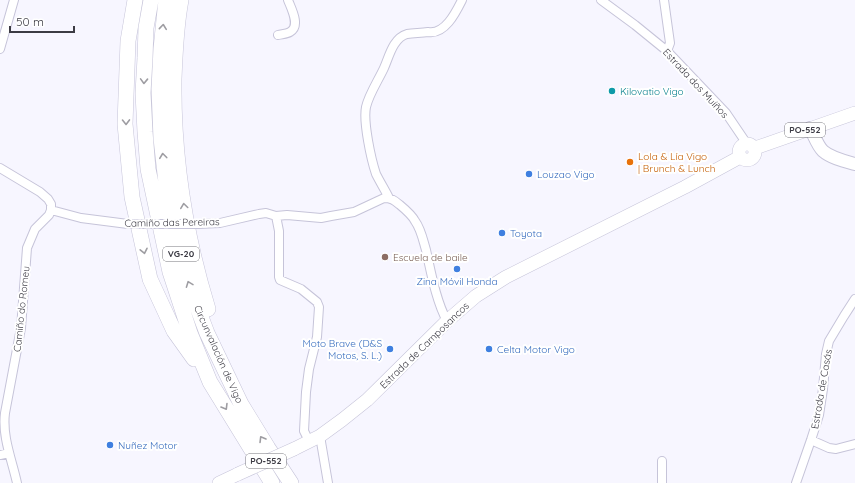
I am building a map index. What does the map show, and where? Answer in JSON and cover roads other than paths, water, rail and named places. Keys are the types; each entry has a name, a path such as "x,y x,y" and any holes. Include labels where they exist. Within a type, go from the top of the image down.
{"highway":[{"path":"135,0 128,41 125,124 132,197 150,279 174,331 210,382"},
{"name":"Circunvalación de Vigo","path":"151,0 146,28 143,93 145,132 148,169 170,272 190,333 210,382 272,483"},
{"name":"Circunvalación de Vigo","path":"166,0 159,89 161,138 166,183 184,272 207,333 241,404 291,483"},
{"path":"181,0 174,65 174,107 177,155 185,216 202,288 215,332 240,390 241,404"}],"main road":[{"name":"PO-552","path":"751,146 855,114"},
{"name":"Estrada de Camposancos","path":"219,483 314,439 342,420 367,400 447,321 476,296 506,277 685,187 740,157 739,152 742,145 751,146"}],"street":[{"path":"0,49 14,0"},
{"path":"278,35 292,31 295,26 295,20 288,0"},
{"path":"447,321 443,314 422,236 416,221 405,209 389,198 377,174 372,158 367,130 366,108 390,53 400,38 406,35 428,32 432,33 439,30 449,23 462,0"},
{"name":"Estrada dos Muíños","path":"601,0 667,51 726,113 751,146"},
{"path":"664,0 670,43 667,51"},
{"path":"810,128 822,150 833,157 855,164"},
{"path":"0,168 40,192 48,199 52,210"},
{"name":"Camiño das Pereiras","path":"52,210 81,218 128,224 199,224 220,223 266,213 276,216 288,215 321,218 354,212 384,198 389,198"},
{"name":"Camiño do Romeu","path":"17,483 5,435 4,418 21,328 27,248 35,229 52,210"},
{"path":"276,216 279,231 280,280 301,289 317,302 319,307 317,337 306,392 304,431 314,439 328,483"},
{"name":"Estrada de Casás","path":"796,483 812,440 819,415 826,354 829,341 855,299"},
{"path":"812,440 829,448 836,449 855,444"},
{"path":"0,455 9,454"},
{"path":"662,461 662,483"}],"place":[{"name":"Kilovatio Vigo","path":"612,91"},
{"name":"Lola & Lía Vigo | Brunch & Lunch","path":"630,162"},
{"name":"Louzao Vigo","path":"529,174"},
{"name":"Toyota","path":"502,233"},
{"name":"Escuela de baile","path":"385,257"},
{"name":"Zina Móvil Honda","path":"457,269"},
{"name":"Moto Brave (D&S Motos, S. L.)","path":"390,349"},
{"name":"Celta Motor Vigo","path":"489,349"},
{"name":"Nuñez Motor","path":"110,445"}]}
